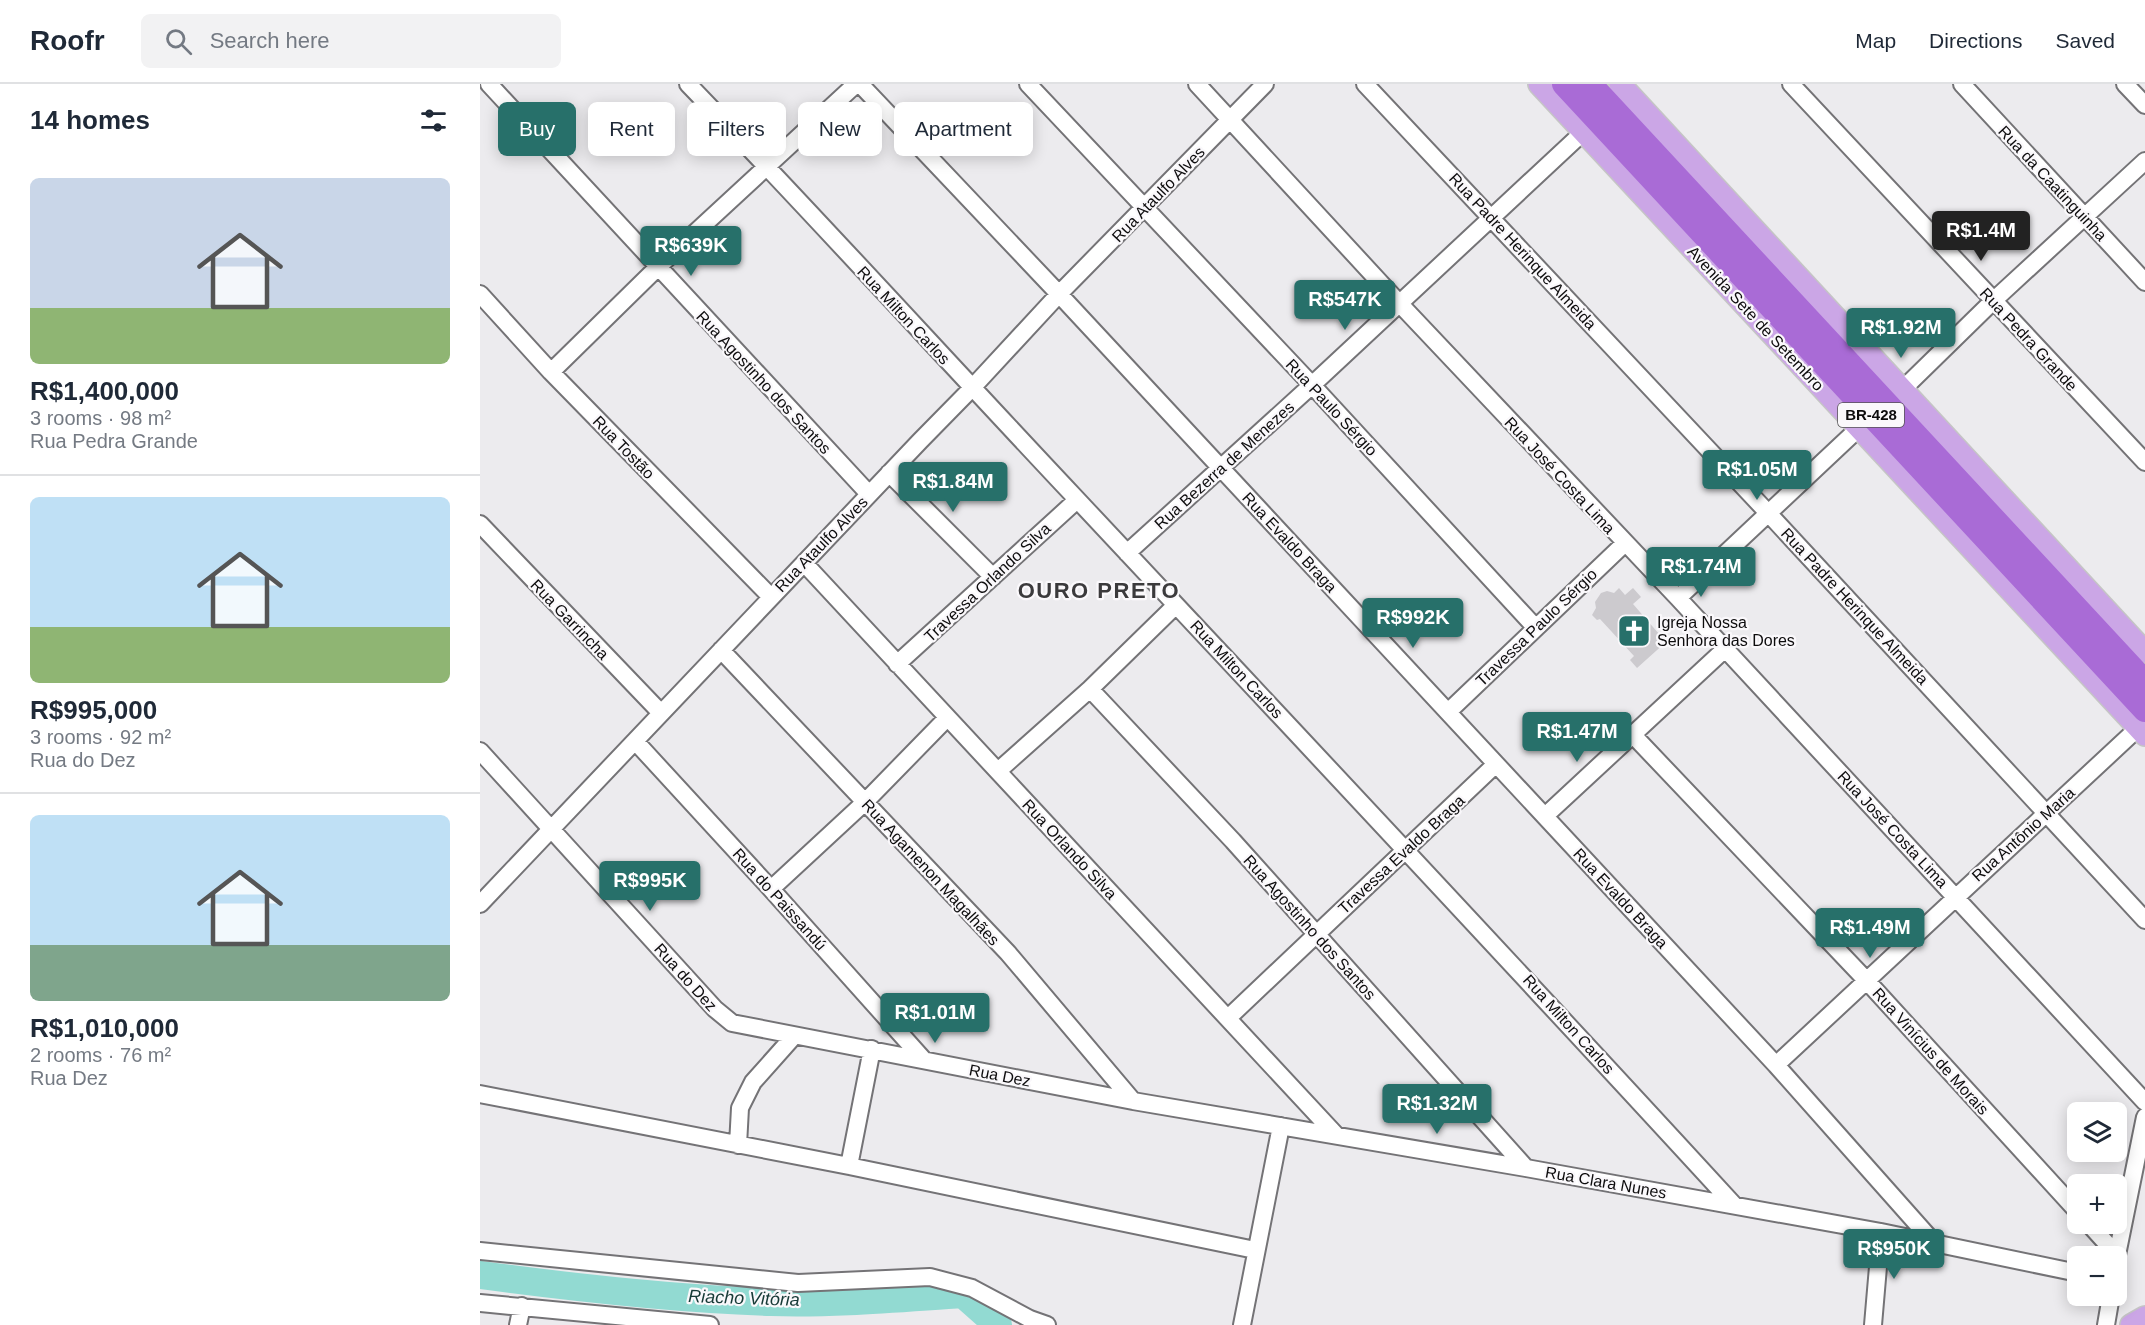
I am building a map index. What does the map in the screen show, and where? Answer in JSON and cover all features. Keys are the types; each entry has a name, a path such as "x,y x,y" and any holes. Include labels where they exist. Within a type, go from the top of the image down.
{"highway":[{"name":"Avenida Sete de Setembro","path":"1564,84 1613,103 2143,724"},
{"name":"Avenida Sete de Setembro","path":"1590,84 1613,103 2145,682"}],"main road":[{"name":"Avenida Sete de Setembro","path":"1539,84 1613,103 1903,389 2145,652"},
{"name":"Avenida Sete de Setembro","path":"1613,103 1858,428 2143,724"},
{"path":"2131,1325 2145,1317"}],"street":[{"name":"Rua Agostinho dos Santos","path":"489,84 869,494"},
{"name":"Rua Milton Carlos","path":"688,84 1406,849 1734,1204"},
{"path":"551,372 658,267 858,84"},
{"name":"Rua Evaldo Braga","path":"858,84 1059,294 1545,816 1776,1065 1935,1244"},
{"name":"Rua Paulo Sérgio","path":"1028,84 1312,385 1535,627"},
{"name":"Rua José Costa Lima","path":"1197,84 2145,1102"},
{"name":"Rua Ataulfo Alves","path":"480,904 1059,294 1265,84"},
{"name":"Rua Padre Herinque Almeida","path":"1365,84 1492,217 2145,920"},
{"name":"Rua Pedra Grande","path":"1791,84 2145,462"},
{"name":"Rua da Caatinguinha","path":"1962,84 2145,282"},
{"path":"2125,84 2145,105"},
{"name":"Rua Bezerra de Menezes","path":"1127,553 1312,385 1613,103"},
{"path":"1903,389 1993,301 2145,161"},
{"name":"Rua Tostão","path":"480,294 551,372 771,597"},
{"path":"1678,598 1858,428"},
{"path":"889,473 993,577"},
{"name":"Travessa Orlando Silva","path":"897,664 1077,500"},
{"name":"Rua Garrincha","path":"480,524 661,713"},
{"name":"Travessa Paulo Sérgio","path":"1448,712 1625,543"},
{"name":"Rua Orlando Silva","path":"804,563 1336,1135"},
{"path":"998,771 1090,688 1176,605"},
{"path":"1545,816 1725,649"},
{"name":"Rua Agamenon Magalhães","path":"721,650 1008,953 1133,1101"},
{"name":"Rua Agostinho dos Santos","path":"1090,688 1316,933 1526,1168"},
{"path":"771,889 865,801 947,718"},
{"name":"Rua Antônio Maria","path":"1776,1065 1955,896 2143,724"},
{"name":"Rua Vinícius de Morais","path":"1634,735 1866,980 2067,1200"},
{"name":"Rua do Paissandú","path":"635,741 923,1059"},
{"path":"480,751 552,828"},
{"name":"Travessa Evaldo Braga","path":"1228,1018 1496,764"},
{"name":"Rua do Dez","path":"552,828 725,1019"},
{"name":"Rua Dez","path":"725,1019 732,1023 794,1036 872,1049 1133,1101"},
{"path":"738,1145 740,1108 753,1082 794,1036"},
{"path":"849,1166 872,1049"},
{"path":"480,1094 849,1166 1256,1250"},
{"name":"Rua Clara Nunes","path":"1133,1101 1734,1204 2067,1271"},
{"path":"2119,1246 2145,1117"},
{"path":"1242,1325 1281,1126"},
{"path":"1873,1325 1881,1232"},
{"path":"2097,1234 2107,1246"},
{"path":"480,1251 798,1283 930,1278 972,1288 1030,1319 1047,1325"},
{"path":"480,1303 710,1325"},
{"path":"518,1325 522,1306"},
{"path":"2106,1325 2109,1306"}],"building":[{"name":"Igreja Nossa Senhora das Dores","path":"1619,588 1625,595 1633,588 1641,597 1633,604 1666,642 1637,668 1630,660 1634,656 1600,619 1597,620 1592,615 1596,608 1595,602 1601,593 1607,591 1614,593"}],"waterway":[{"name":"Riacho Vitória","path":"480,1275 626,1292 771,1302 843,1301 963,1294 998,1325"}],"place":[{"name":"Igreja Nossa Senhora das Dores","path":"1634,631"}],"district":[{"name":"OURO PRETO","path":"1099,590"}]}
